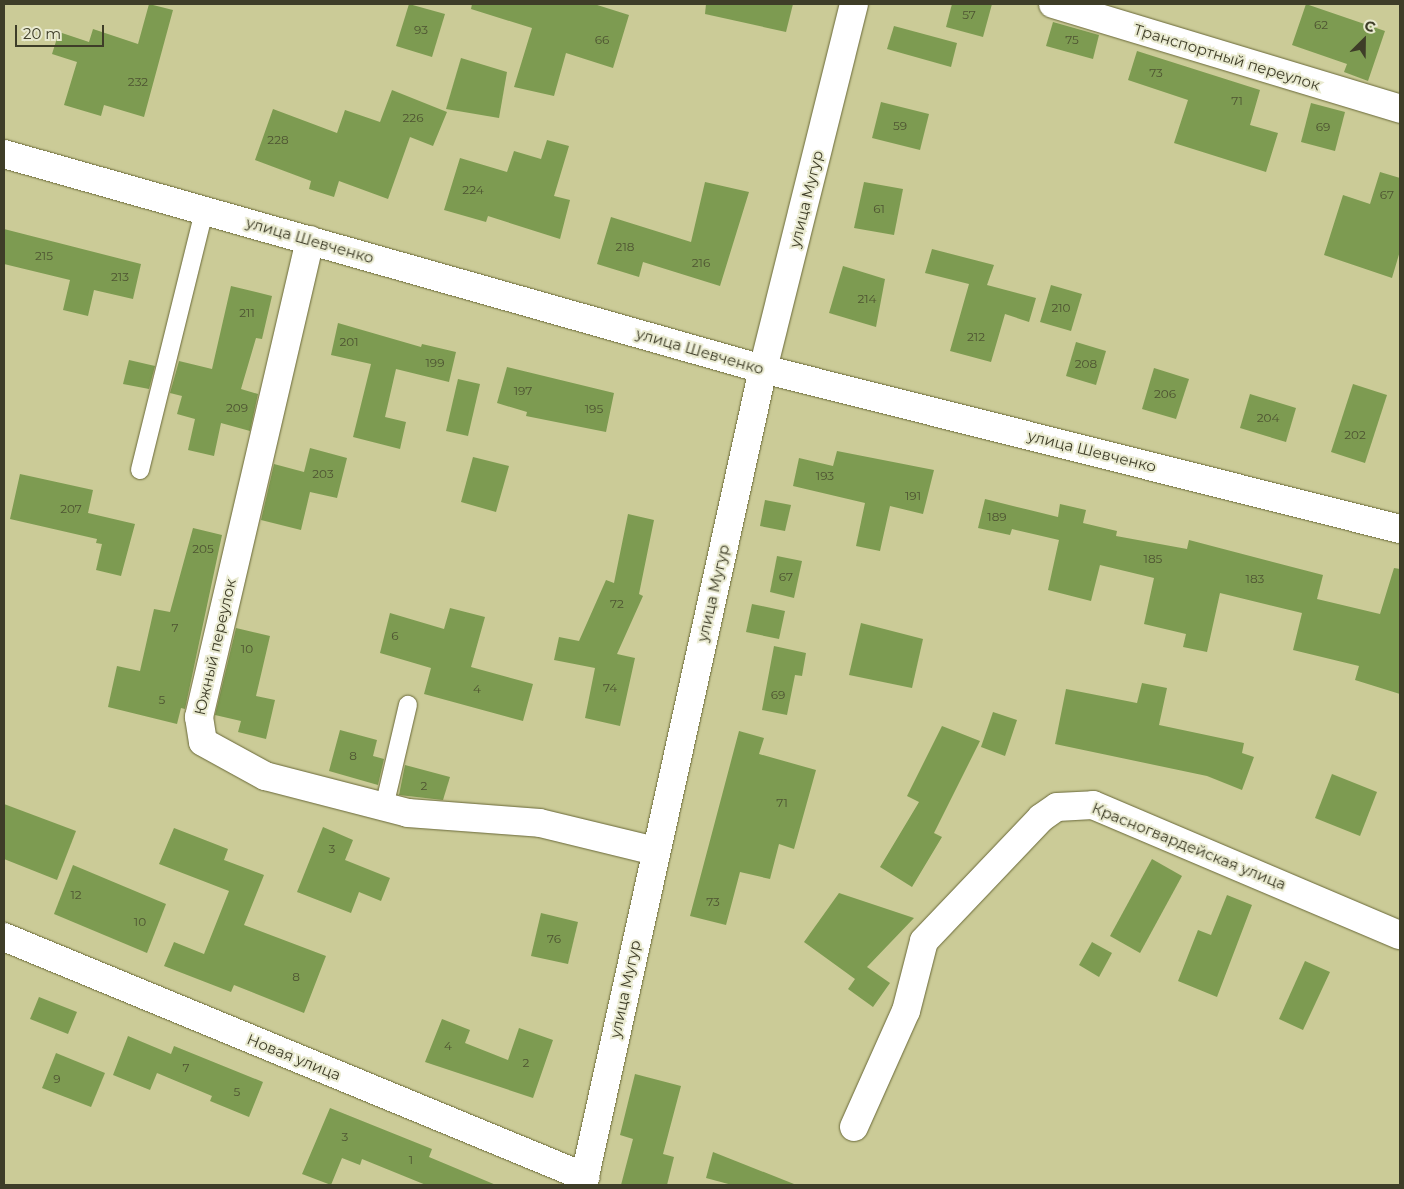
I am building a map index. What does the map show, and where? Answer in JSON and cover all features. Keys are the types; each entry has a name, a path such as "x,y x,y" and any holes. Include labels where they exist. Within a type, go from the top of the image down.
{"street":[{"name":"улица Мугур","path":"584,1181 654,851 763,369 854,4"},
{"name":"Транспортный переулок","path":"1053,4 1400,109"},
{"name":"улица Шевченко","path":"4,154 763,369 1400,529"},
{"name":"Южный переулок","path":"310,240 198,732 212,751 265,776 408,813 540,823 654,851"},
{"name":"Красногвардейская улица","path":"854,1127 906,1011 924,941 1041,818 1057,807 1093,805 1400,936"},
{"name":"Новая улица","path":"4,937 584,1181"}],"lane":[{"path":"140,470 204,210"},
{"path":"384,807 408,705"}],"building":[{"path":"149,4 173,10 144,117 104,105 101,116 64,105 77,62 52,54 59,32 89,42 93,29 138,44"},
{"path":"409,4 445,14 432,57 396,46"},
{"path":"472,4 594,4 629,15 613,68 566,53 554,96 514,87 532,28 471,9"},
{"path":"706,4 793,4 786,32 705,14"},
{"path":"952,4 992,4 983,37 946,27"},
{"path":"1306,4 1385,31 1368,81 1344,72 1347,64 1292,45"},
{"path":"1053,22 1099,35 1093,59 1046,46"},
{"path":"894,26 957,43 951,67 887,49"},
{"path":"1137,51 1260,90 1250,125 1278,133 1266,172 1174,143 1188,100 1128,80"},
{"path":"461,58 507,72 499,118 446,109"},
{"path":"392,90 447,112 433,146 410,137 388,199 339,181 334,197 309,189 311,181 255,160 273,109 337,133 345,110 380,122"},
{"path":"881,102 929,114 920,150 872,138"},
{"path":"1311,103 1345,112 1335,151 1301,142"},
{"path":"547,140 569,146 554,196 570,200 560,239 488,216 486,222 444,210 460,158 507,172 514,151 541,159"},
{"path":"1380,172 1400,178 1400,251 1392,278 1324,255 1343,195 1370,204"},
{"path":"705,182 749,192 720,286 643,262 639,277 597,264 611,217 691,242"},
{"path":"864,182 903,189 894,235 854,228"},
{"path":"4,229 141,264 133,299 94,290 88,316 63,310 70,280 4,264"},
{"path":"932,249 994,265 987,285 1036,298 1029,322 1005,314 991,362 950,351 969,284 925,273"},
{"path":"843,266 885,279 876,327 829,313"},
{"path":"1051,285 1082,294 1071,331 1040,322"},
{"path":"231,286 272,296 262,339 256,338 241,389 258,394 250,431 221,423 214,456 188,450 195,419 177,414 182,396 170,393 179,361 212,369"},
{"path":"338,323 421,347 422,344 456,352 449,382 396,369 385,417 406,422 400,449 353,437 371,364 331,355"},
{"path":"1076,342 1106,351 1096,385 1066,376"},
{"path":"129,360 155,366 149,389 123,384"},
{"path":"507,367 614,393 606,432 526,416 527,412 497,403"},
{"path":"1154,368 1189,379 1176,419 1142,409"},
{"path":"458,379 480,384 468,436 446,431"},
{"path":"1353,384 1387,395 1365,463 1331,452"},
{"path":"1250,394 1296,408 1286,442 1240,428"},
{"path":"310,448 347,458 337,498 310,492 301,530 261,520 274,464 304,472"},
{"path":"837,451 934,470 923,514 890,506 880,551 856,546 865,503 793,486 799,458 833,466"},
{"path":"473,457 509,466 496,512 461,502"},
{"path":"20,474 93,490 88,513 135,524 121,576 96,570 102,544 96,543 97,539 10,519"},
{"path":"985,499 1058,517 1060,504 1086,510 1083,523 1117,531 1116,536 1187,549 1189,540 1323,575 1317,599 1380,614 1394,568 1400,569 1400,694 1355,680 1359,666 1293,650 1302,613 1220,593 1207,652 1183,647 1186,634 1144,624 1154,578 1100,565 1091,601 1048,590 1059,540 1012,529 1010,535 978,528"},
{"path":"765,500 791,505 785,531 760,526"},
{"path":"628,514 654,520 639,594 643,596 617,654 635,658 620,726 585,718 595,668 554,660 559,637 579,641 606,580 614,583"},
{"path":"193,528 222,535 185,709 181,708 177,724 108,707 117,666 140,671 154,609 170,612"},
{"path":"777,556 802,561 794,598 770,592"},
{"path":"752,604 785,611 779,639 746,632"},
{"path":"450,608 485,617 471,667 533,684 523,721 424,694 431,668 380,653 390,613 444,629"},
{"path":"861,623 923,639 912,688 849,675"},
{"path":"236,628 270,636 256,696 275,700 266,739 238,732 241,721 215,715"},
{"path":"774,646 806,653 802,676 795,675 787,715 762,710"},
{"path":"1142,683 1167,688 1159,725 1244,743 1242,753 1254,757 1242,790 1207,776 1055,744 1066,689 1137,703"},
{"path":"993,712 1017,720 1005,756 981,747"},
{"path":"942,726 980,741 934,833 942,837 912,887 880,867 919,802 907,796"},
{"path":"340,730 377,740 373,756 384,759 378,785 329,771"},
{"path":"739,731 764,738 759,754 816,770 794,849 779,844 770,879 740,872 726,925 690,916"},
{"path":"405,765 450,777 443,800 399,795"},
{"path":"1332,774 1377,792 1360,836 1315,818"},
{"path":"4,804 76,831 57,880 4,859"},
{"path":"323,827 353,840 345,860 390,878 381,901 359,892 351,913 297,892"},
{"path":"174,828 228,849 224,860 264,875 244,925 326,956 304,1013 234,985 231,992 164,966 174,942 204,954 229,891 159,864"},
{"path":"1152,859 1182,876 1140,953 1110,936"},
{"path":"73,865 166,904 147,953 54,914"},
{"path":"839,893 914,918 867,967 890,983 873,1007 848,989 855,979 804,942"},
{"path":"1227,895 1252,905 1217,997 1178,981 1198,930 1211,935"},
{"path":"541,913 578,922 568,964 531,956"},
{"path":"1092,942 1112,953 1099,977 1079,965"},
{"path":"1305,961 1330,972 1303,1030 1279,1019"},
{"path":"39,997 77,1012 68,1034 30,1019"},
{"path":"442,1019 470,1030 465,1043 508,1060 519,1028 553,1040 533,1098 425,1062"},
{"path":"128,1036 171,1054 174,1046 263,1082 249,1117 210,1101 212,1096 157,1073 150,1090 113,1075"},
{"path":"56,1053 105,1073 91,1107 42,1088"},
{"path":"635,1074 681,1086 663,1154 674,1157 667,1185 621,1185 633,1139 620,1135"},
{"path":"330,1108 432,1149 429,1157 496,1185 426,1185 362,1159 360,1165 342,1158 331,1185 302,1174"},
{"path":"713,1152 794,1184 732,1185 706,1178"}]}
